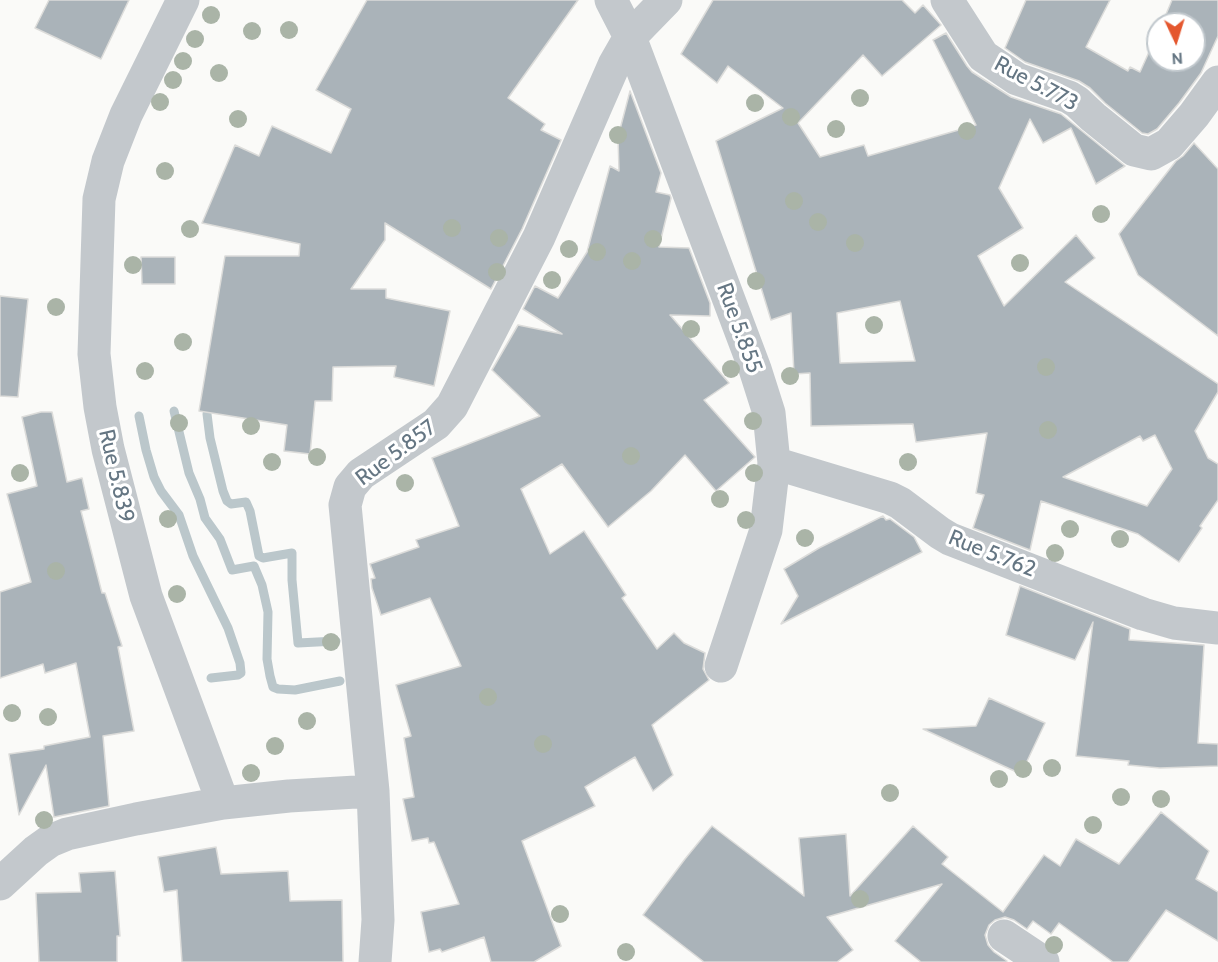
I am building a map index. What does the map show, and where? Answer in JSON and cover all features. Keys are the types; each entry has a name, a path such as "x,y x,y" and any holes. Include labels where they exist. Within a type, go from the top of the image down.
{"street":[{"name":"Rue 5.839","path":"183,0 126,115 108,161 99,199 94,354 108,449 146,596 223,803"},
{"name":"Rue 5.855","path":"611,0 630,37 755,369 769,413 774,463 766,530 721,666"},
{"name":"Rue 5.857","path":"375,962 378,920 373,791 345,505 351,487 361,474 436,424 452,406 539,237 614,65 630,37 666,0"},
{"name":"Rue 5.773","path":"947,0 983,56 1017,79 1077,102 1134,150 1151,154 1169,144 1218,82"},
{"name":"Rue 5.762","path":"774,463 890,498 950,539 1143,614 1174,623 1218,628"},
{"path":"0,884 36,851 50,841 67,834 223,803 373,791"},
{"path":"1004,936 1043,962"}],"building":[{"path":"49,0 129,0 101,59 35,28"},
{"path":"367,0 578,0 508,98 545,124 541,130 561,140 522,229 491,289 385,223 385,240 351,289 386,289 386,298 450,311 434,386 394,377 396,366 333,367 332,401 315,401 310,454 284,451 287,425 199,411 225,256 299,256 300,244 202,223 235,145 259,156 272,126 331,153 351,109 316,90"},
{"path":"713,0 902,0 915,13 923,5 941,25 882,76 863,55 798,123 820,157 864,145 868,156 976,125 933,40 946,33 972,72 1011,97 1061,114 1125,166 1096,184 1071,128 1043,143 1030,119 999,188 1023,228 978,256 1004,306 1076,235 1095,258 1065,282 1218,384 1218,392 1195,431 1208,458 1218,464 1218,500 1179,562 1138,534 1041,501 1030,550 973,528 984,495 976,493 987,433 916,442 913,424 811,426 810,373 794,374 791,313 771,320 716,141 783,108 728,66 717,83 681,54","holes":["900,301 915,361 840,363 837,313","1155,435 1172,469 1147,506 1063,477 1140,436 1143,441"]},
{"path":"1026,0 1110,0 1086,47 1128,71 1130,67 1140,72 1146,59 1146,72 1201,72 1157,129 1148,134 1142,133 1079,81 1025,62 1005,48"},
{"path":"1172,0 1218,0 1218,36 1206,62 1206,12 1167,12"},
{"path":"630,91 661,173 656,192 670,195 671,198 659,247 689,248 710,303 710,316 670,315 729,383 704,400 755,457 716,491 685,455 651,491 608,527 562,464 521,489 550,554 584,531 626,595 622,598 657,649 674,633 684,643 705,653 703,669 709,680 652,725 673,775 653,791 635,757 585,787 595,806 522,841 561,946 534,962 491,962 484,937 442,952 440,949 429,952 421,912 459,904 434,842 429,843 428,838 412,841 403,799 414,797 404,738 411,736 396,685 461,666 430,598 381,615 372,588 371,579 375,578 370,564 419,547 416,540 459,526 432,458 540,416 492,370 518,325 562,334 523,309 535,286 558,298 587,252 610,166 619,171 618,137"},
{"path":"1194,143 1218,169 1218,336 1138,275 1119,234 1176,161"},
{"path":"141,257 175,257 175,284 142,284"},
{"path":"0,296 28,299 18,397 0,396"},
{"path":"41,412 52,412 67,482 82,478 89,509 81,511 102,593 105,593 122,646 118,647 134,731 103,736 109,806 54,817 46,765 19,815 9,754 44,749 44,746 90,737 76,663 45,673 43,664 0,678 0,592 31,582 7,494 37,486 22,417"},
{"path":"883,516 914,537 922,552 781,624 798,596 784,569 819,548"},
{"path":"1020,586 1130,629 1129,640 1204,645 1198,743 1218,744 1218,766 1160,768 1128,765 1129,761 1076,756 1093,622 1075,660 1006,635"},
{"path":"989,698 1045,723 1021,774 923,729 976,726"},
{"path":"1161,812 1209,851 1196,879 1218,892 1218,941 1166,910 1128,962 1113,962 1059,923 1051,934 1033,921 1027,929 1005,917 989,925 985,935 988,945 1006,962 921,962 895,941 942,884 827,917 853,950 837,962 704,962 643,915 712,826 804,896 799,838 846,834 850,896 913,826 948,857 942,864 1003,912 1044,855 1060,866 1076,839 1119,864"},
{"path":"216,847 221,874 288,871 290,901 342,900 343,962 182,962 177,890 164,892 158,857"},
{"path":"115,871 120,936 117,936 117,962 39,962 36,893 81,892 79,873"}],"waterway":[{"path":"174,411 189,473 205,518 220,539 232,570 254,566 262,585 268,612 267,659 273,687 295,690 340,681"},
{"path":"207,414 210,438 223,491 227,501 231,504 246,502 259,556 263,558 292,553 298,643 336,641"},
{"path":"139,416 154,477 161,491 179,515 193,556 228,628 240,663 241,673 238,675 211,678"}]}
